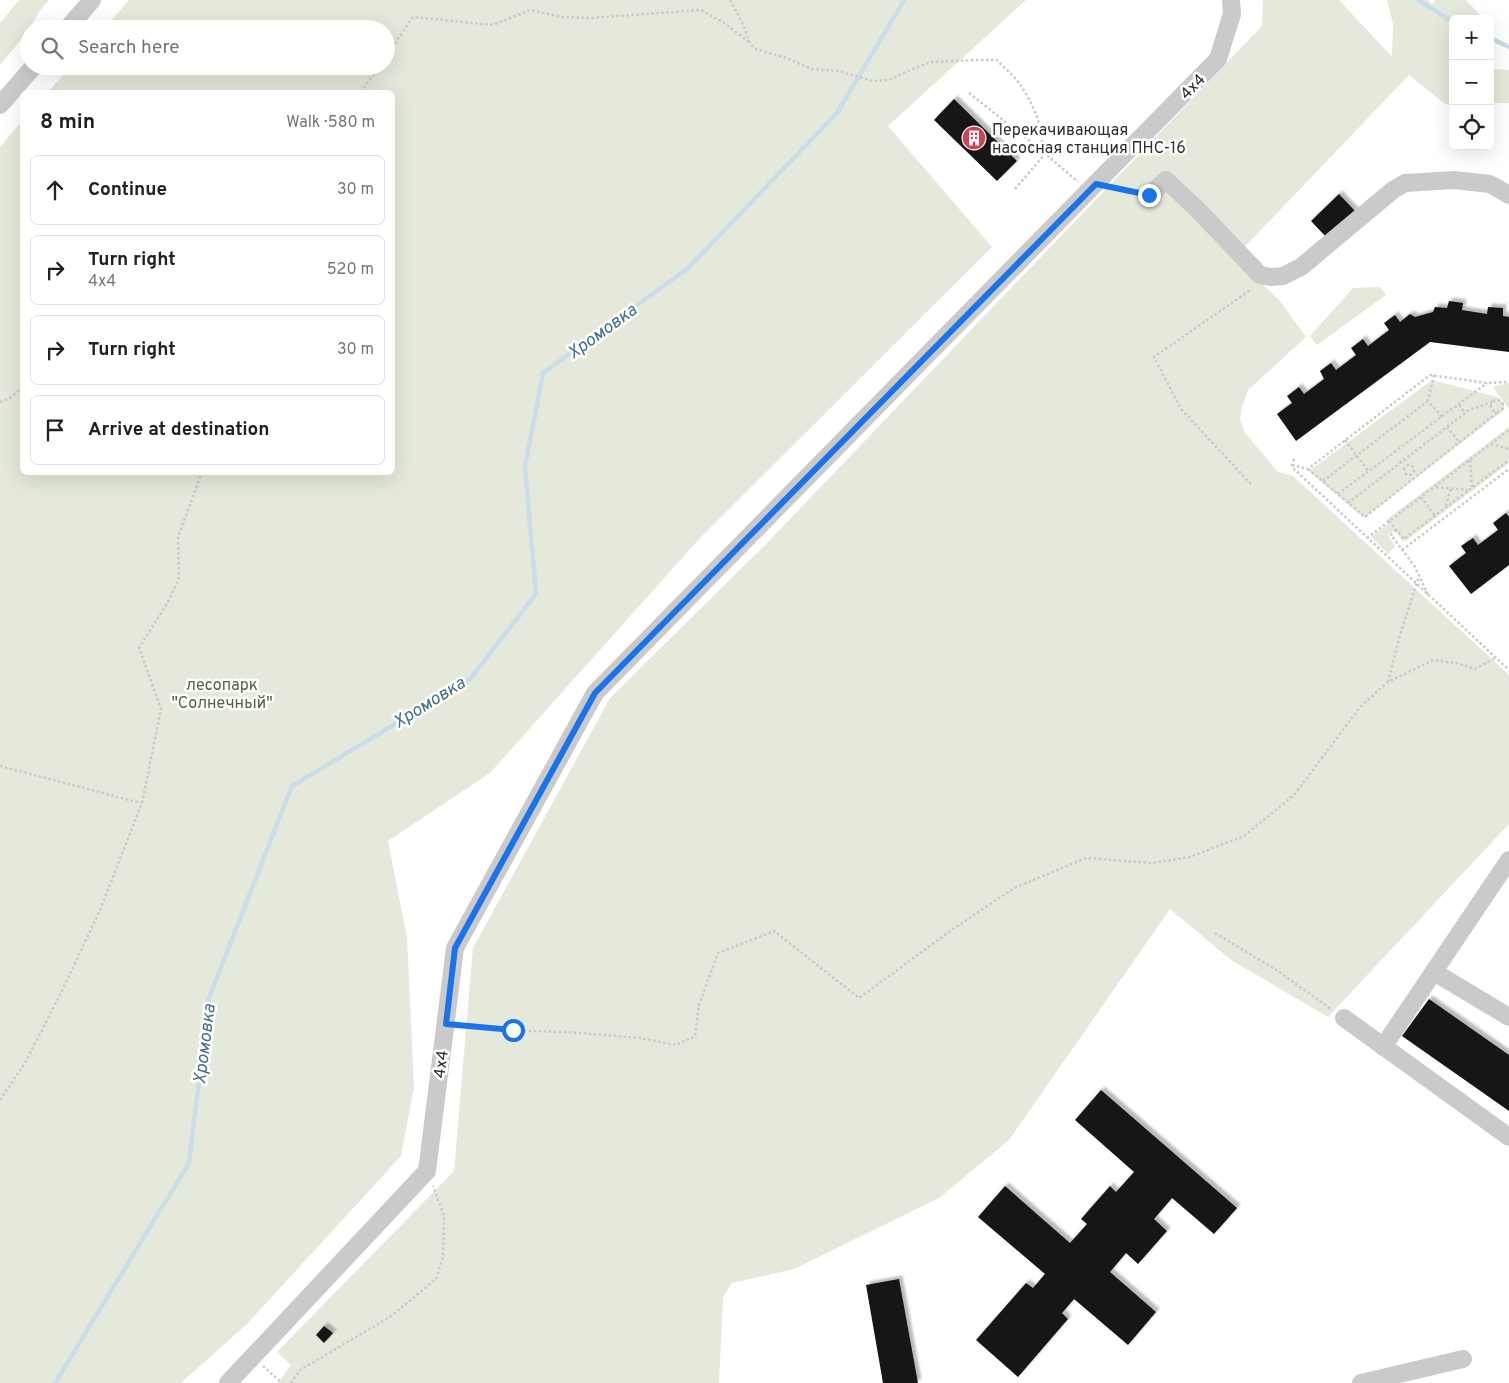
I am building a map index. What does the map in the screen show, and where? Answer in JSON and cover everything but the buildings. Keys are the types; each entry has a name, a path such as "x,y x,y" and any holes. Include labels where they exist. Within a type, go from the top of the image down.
{"street":[{"path":"75,20 92,0"},
{"name":"4x4","path":"427,1171 455,948 595,693 1218,59 1232,14 1232,0"},
{"path":"0,105 26,75"},
{"path":"1149,195 1166,180 1198,210 1260,275 1270,276 1283,276 1302,267 1372,207 1393,190 1404,184 1454,180 1490,184 1509,196"},
{"path":"1383,1047 1509,860"},
{"path":"1434,972 1509,1017"},
{"path":"1344,1018 1509,1137"},
{"path":"228,1383 427,1171"},
{"path":"1362,1383 1463,1359"}],"path":[{"path":"730,0 742,22 750,43"},
{"path":"395,43 414,17 493,25 530,10 562,17 590,18 702,10 724,23 754,48 787,58 812,69 838,71 873,81 889,80 931,62 997,60 1019,83 1036,113 1043,141 1041,150"},
{"path":"362,90 373,75"},
{"path":"969,93 1045,154 1092,188 1149,195"},
{"path":"1015,188 1045,154"},
{"path":"1251,484 1181,409 1154,357 1270,276"},
{"path":"1323,481 1428,401 1434,375"},
{"path":"1308,469 1430,376 1487,383 1509,382"},
{"path":"1338,494 1487,383"},
{"path":"0,402 10,398 20,390"},
{"path":"1428,401 1442,417"},
{"path":"1494,401 1491,404 1492,410 1500,412"},
{"path":"1292,465 1308,469 1323,481 1348,503 1364,516 1500,412 1503,407 1502,403 1494,401 1469,410 1348,503"},
{"path":"1458,405 1465,413"},
{"path":"1447,427 1460,443"},
{"path":"1367,538 1509,430"},
{"path":"1345,440 1369,472"},
{"path":"1491,444 1509,449"},
{"path":"1294,459 1293,468 1509,670"},
{"path":"1403,460 1407,465 1410,464 1414,467 1412,474"},
{"path":"1470,460 1471,489"},
{"path":"1390,521 1404,539 1509,460"},
{"path":"1407,465 1404,469 1405,472 1416,477"},
{"path":"1402,550 1509,469"},
{"path":"0,1100 25,1063 61,993 100,910 142,803 161,709 139,648 168,602 179,578 178,537 201,475"},
{"path":"1435,486 1471,489"},
{"path":"1446,508 1451,488"},
{"path":"1421,497 1435,516"},
{"path":"1396,530 1390,535 1415,567 1429,596"},
{"path":"1388,682 1400,634 1419,576"},
{"path":"446,1024 640,1038 676,1045 695,1036 699,1005 718,953 774,931 860,998 952,929 1023,884 1086,858 1152,864 1190,857 1244,836 1294,795 1361,706 1388,682 1432,660 1457,662 1475,669 1496,658"},
{"path":"0,766 142,803"},
{"path":"1215,933 1278,971 1344,1018"},
{"path":"291,1383 300,1370 390,1317 436,1279 443,1256 444,1216 427,1171"},
{"path":"253,1356 282,1383"}],"green space":[{"path":"19,0 49,0 34,20 20,20 20,41 0,65 0,23"},
{"name":"лесопарк \"Солнечный\"","path":"129,0 1026,0 888,126 992,247 700,538 490,773 388,841 407,937 414,1087 401,1156 247,1324 181,1383 0,1383 0,147 20,123 20,475 395,475 395,90 50,90 63,75 395,75 395,20 112,20"},
{"path":"1263,0 1339,0 1392,57 1393,24 1387,0 1428,0 1432,4 1435,0 1466,0 1480,15 1449,15 1449,104 1445,104 1409,75 1235,257 1280,301 1306,337 1248,390 1240,419 1245,433 1278,472 1293,476 1509,675 1509,824 1328,1017 1231,960 1170,909 1009,1140 939,1198 794,1269 732,1283 723,1297 719,1383 278,1383 291,1365 277,1352 454,1171 473,948 610,698 768,542 1262,26"},
{"path":"1494,69 1509,70 1509,103 1494,103"},
{"path":"1380,287 1386,295 1317,345 1310,336 1353,288"},
{"path":"1432,380 1497,397 1504,403 1504,410 1364,518 1309,471"},
{"path":"1509,383 1509,409 1493,387"},
{"path":"1509,427 1509,463 1404,542 1394,530 1388,535 1395,546 1388,554 1371,537 1388,524 1386,520"}],"waterway":[{"name":"Хромовка","path":"55,1383 189,1163 209,998 292,786 470,679 536,594 525,466 543,373 687,269 837,113 904,0"},
{"path":"1418,0 1449,19"},
{"path":"1494,40 1509,47"}],"place":[{"name":"Перекачивающая насосная станция ПНС-16","path":"974,138"}],"route":[{"path":"513,1030 446,1024 455,948 595,693 1096,184 1149,195"}]}
